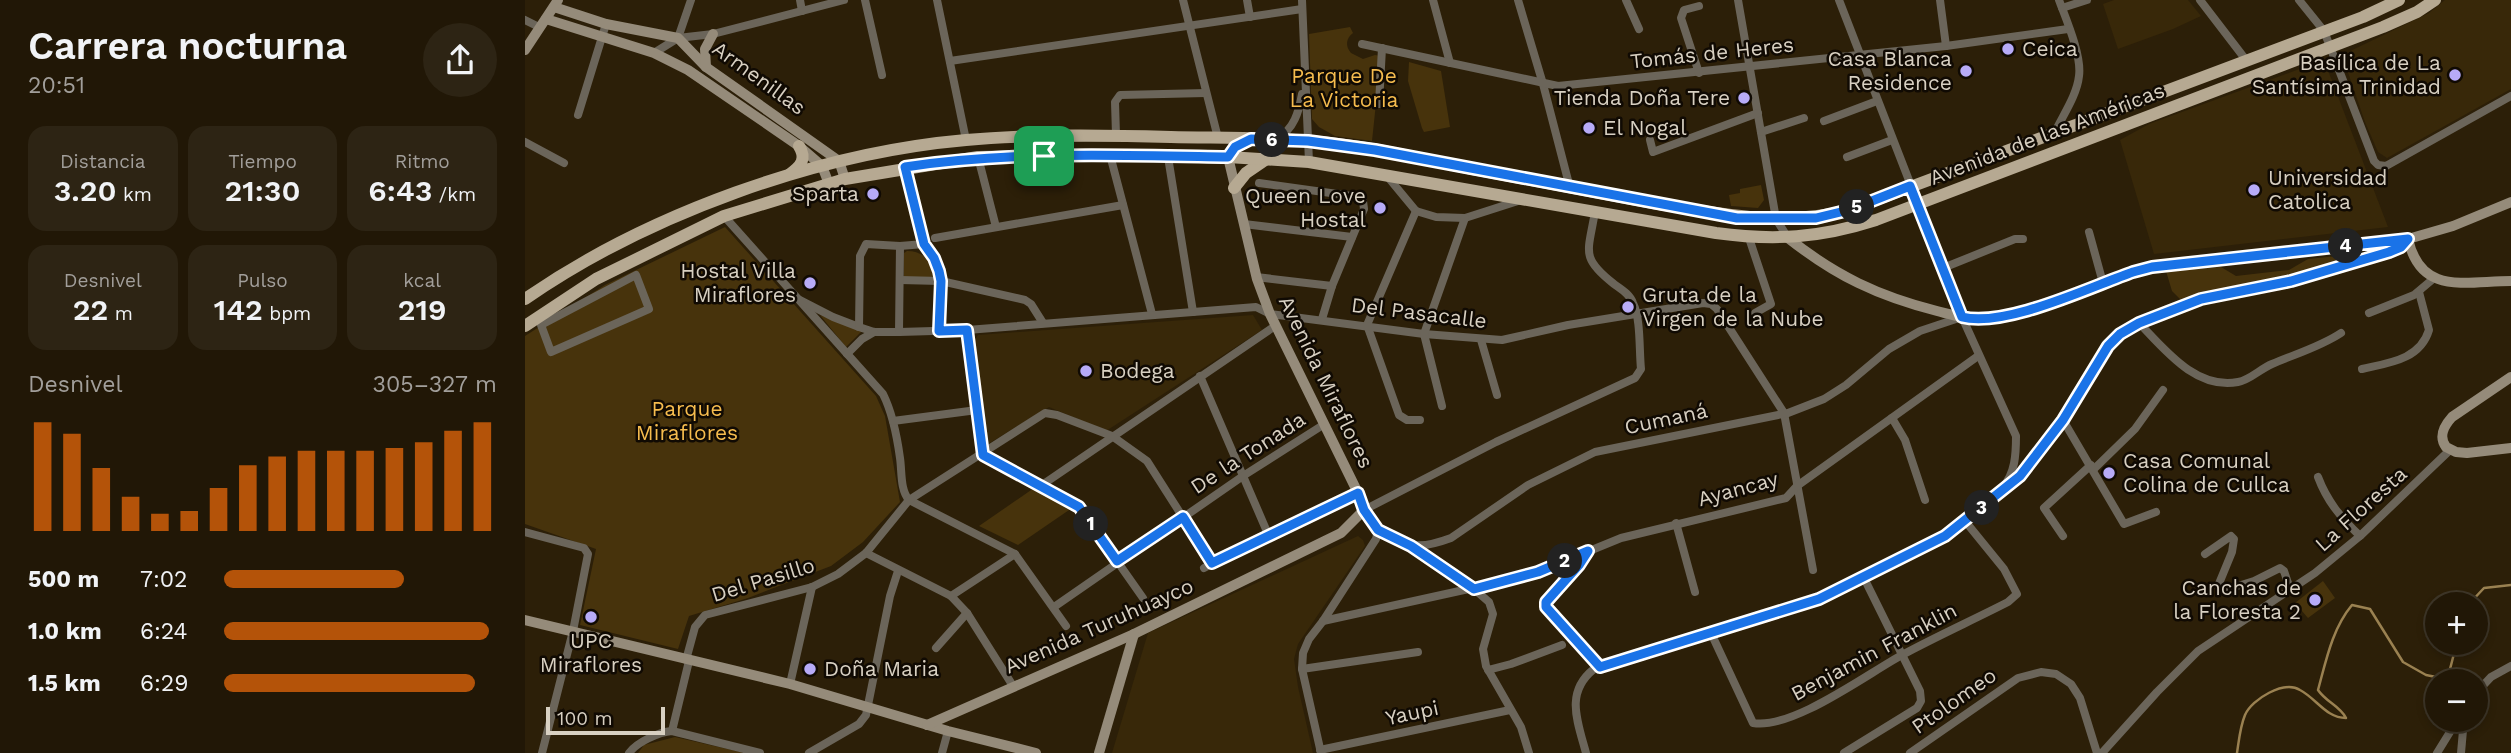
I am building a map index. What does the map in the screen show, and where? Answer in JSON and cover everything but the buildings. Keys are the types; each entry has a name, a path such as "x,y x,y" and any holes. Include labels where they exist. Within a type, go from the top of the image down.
{"main road":[{"name":"Avenida de las Américas","path":"527,295 592,257 716,200 790,174 822,166 898,149 966,140 1116,135 1308,141 1375,150 1737,218 1816,218 1849,210 2054,134 2372,14 2399,0"},
{"name":"Avenida de las Américas","path":"525,326 596,279 724,216 845,179 978,157 1109,155 1228,157 1309,162 1749,238 1821,235 1851,228 1917,204 2383,27 2417,12 2435,0"},
{"path":"790,174 799,168 803,160 799,146"},
{"path":"1234,188 1246,173 1265,160"}],"street":[{"path":"654,53 678,38 691,0"},
{"path":"800,0 802,11"},
{"path":"525,50 556,3 606,24 678,38 713,34 844,0"},
{"path":"865,0 882,75"},
{"path":"937,0 966,140"},
{"path":"1183,0 1218,138"},
{"path":"1247,0 1250,17"},
{"path":"1433,0 1450,63"},
{"path":"1518,0 1570,188"},
{"path":"1626,0 1639,29"},
{"path":"1738,0 1776,219 1788,238 1864,288 1898,301 1962,317 1985,318 2020,312 2152,267 2408,239 2453,226 2511,202"},
{"path":"1839,0 1962,317 2016,436 2017,457 2008,481 1991,502"},
{"path":"1940,0 1946,46"},
{"path":"2054,134 2080,75 2061,4 2087,0"},
{"path":"2200,0 2246,60"},
{"path":"2299,0 2324,32 2374,161 2378,165 2386,166 2511,96"},
{"path":"950,61 1250,17 1302,5 1309,162"},
{"path":"1699,6 1681,13 1699,73"},
{"name":"Armenillas","path":"525,20 602,37 654,53 688,70 799,146 822,166 829,184"},
{"path":"578,115 606,24"},
{"name":"Tomás de Heres","path":"1362,44 1558,86 1946,46 2069,29"},
{"path":"706,67 705,49 713,34"},
{"name":"Armenillas","path":"678,38 706,67 839,162"},
{"path":"1379,104 1383,48"},
{"path":"1272,140 1284,134 1295,120 1305,84"},
{"path":"1116,135 1115,102 1120,95 1206,93"},
{"path":"1824,121 1877,102"},
{"path":"1650,140 1653,152 1758,113"},
{"path":"1761,132 1804,118"},
{"path":"1228,157 1235,147 1251,139"},
{"path":"1847,157 1892,140"},
{"path":"525,142 564,163"},
{"path":"1109,155 1152,314"},
{"path":"978,157 996,227"},
{"path":"1168,157 1193,312"},
{"name":"Avenida Miraflores","path":"1228,157 1256,277 1270,314 1364,510 1378,530"},
{"path":"839,162 845,179"},
{"path":"905,167 924,244 937,263 941,281 939,331"},
{"path":"1385,174 1416,211 1436,217 1465,218 1528,199"},
{"path":"1259,183 1359,197 1363,201 1364,209 1332,286 1322,320"},
{"path":"935,238 1123,205"},
{"path":"1416,211 1367,325 1399,415 1407,420 1420,420"},
{"name":"Avenida Turuhuayco","path":"927,724 1134,634 1341,533 1364,510 1496,442 1635,378 1641,369 1633,302 1625,292 1594,269 1588,253 1595,211"},
{"name":"Del Pasacalle","path":"724,216 883,394 893,421 904,495 909,500"},
{"path":"1443,406 1423,334 1465,218"},
{"path":"1244,224 1352,237"},
{"path":"2089,232 2103,283"},
{"path":"1749,238 1772,304 1755,313"},
{"path":"1943,268 2015,239 2024,239"},
{"path":"2408,239 2417,264 2433,279 2447,282 2511,281"},
{"path":"1586,753 1575,693 1583,678 1597,668 1819,599 1945,536 1991,502 2020,476 2063,420 2108,346 2120,334 2139,323 2201,299 2291,281 2389,252 2401,247 2408,239"},
{"path":"859,327 860,256 866,244 924,244"},
{"path":"899,332 900,246"},
{"path":"636,275 649,309 551,352 541,325 636,275"},
{"path":"1256,277 1332,286"},
{"path":"2369,313 2419,292 2433,279"},
{"path":"899,280 941,281 1025,300 1031,304 1043,323"},
{"path":"2362,369 2392,363 2406,357 2421,345 2430,330 2419,292"},
{"name":"Del Pasacalle","path":"799,299 833,317 874,332 967,330 1256,307 1270,314 1481,340 1502,340 1568,325 1703,303 1711,304 1717,309 1784,413 1813,570"},
{"name":"Cumaná","path":"1411,546 1451,538 1528,485 1595,452 1784,413 1825,399 1889,349 1920,331 1962,317"},
{"path":"2139,323 2182,365 2201,378 2223,383 2241,382 2269,365 2328,342 2341,333"},
{"path":"1042,485 1275,326"},
{"path":"967,330 983,455 1079,507 1143,598"},
{"path":"847,354 862,339 874,332"},
{"path":"1481,340 1497,395"},
{"name":"Ayancay","path":"1323,621 1474,589 1538,572 1621,538 1781,499 1978,356"},
{"path":"1200,376 1268,534"},
{"path":"2511,377 2452,416 2442,436 2443,443 2450,450 2467,453 2511,448"},
{"path":"2063,536 2044,508 2135,429 2163,390"},
{"path":"893,421 977,410"},
{"name":"Del Pasillo","path":"687,660 695,627 705,615 812,587 838,574 866,553 909,500 1045,413 1050,412 1112,436"},
{"path":"1892,418 1905,440 1925,499"},
{"path":"2063,420 2124,524 2156,512"},
{"name":"De la Tonada","path":"1054,607 1117,561 1323,425"},
{"path":"1112,436 1147,461 1183,517 1208,566 1268,534 1358,493"},
{"name":"La Floresta","path":"2102,753 2198,651 2315,573 2360,536 2450,450"},
{"path":"2318,477 2326,497 2344,521 2360,536"},
{"path":"909,500 1014,554 1066,626"},
{"name":"Benjamin Franklin","path":"1711,633 1753,723 1773,723 1824,702 1902,656 2008,602 2017,594 2004,569 1965,521"},
{"path":"1676,523 1695,592"},
{"path":"1321,752 1302,669 1303,653 1376,539 1378,530 1411,546 1489,602 1493,614 1483,649 1488,670 1521,727 1529,753"},
{"path":"525,531 587,551 573,631 542,753"},
{"path":"2206,554 2227,538 2231,536 2234,539 2232,552 2218,586 2221,591 2254,581 2280,568 2284,571 2290,589"},
{"path":"1588,551 1546,602 1546,607 1597,668"},
{"path":"866,553 951,596 967,612 1013,686"},
{"path":"951,596 1014,554"},
{"path":"809,753 859,724 866,715 890,596 898,571"},
{"path":"1843,753 1917,708 1921,701 1920,691 1864,578"},
{"path":"790,684 812,587"},
{"path":"936,648 967,612"},
{"path":"525,620 790,684 948,731 1036,753"},
{"path":"1098,753 1134,634"},
{"path":"1488,670 1562,645"},
{"path":"1302,669 1418,652"},
{"path":"673,731 687,660"},
{"path":"2488,680 2511,666"},
{"name":"Ptolomeo","path":"1910,753 2018,678 2041,673 2056,674 2071,684 2080,698 2097,753"},
{"name":"Yaupi","path":"1321,752 1510,710"},
{"path":"629,753 642,742 666,731 760,753"},
{"path":"942,753 948,731"},
{"path":"2437,753 2450,732"},
{"path":"2461,753 2463,732"}],"shaded area":[{"path":"2114,0 2188,0 2201,16 2118,49 2103,4"},
{"name":"Universidad Catolica","path":"2445,0 2511,0 2511,89 2387,158 2378,152 2342,55 2429,13"},
{"name":"Universidad Catolica","path":"2324,60 2388,227 2154,254 2120,140 2149,124"},
{"path":"1253,315 1262,330 1106,431 1049,407 988,444 974,341 978,335"},
{"path":"1358,536 1365,546 1298,644 1294,659 1313,753 1112,753 1148,633"}],"green space":[{"name":"Parque De La Victoria","path":"1350,27 1353,33 1347,45 1351,53 1363,59 1381,56 1372,141 1335,136 1319,127 1312,119 1309,34"},
{"path":"1409,62 1441,71 1450,127 1424,132 1408,81"},
{"path":"1761,185 1764,200 1758,208 1731,206 1729,195 1740,193 1740,189"},
{"name":"Parque Miraflores","path":"725,227 876,396 885,416 900,502 863,542 831,566 748,598 689,616 678,649 580,625 596,549 525,524 525,336 605,285"},
{"path":"904,253 919,253 928,260 937,281 904,278"},
{"path":"2347,255 2313,271 2291,277 2180,299 2172,291 2166,271 2221,267 2236,276 2289,270 2308,259"},
{"path":"820,315 862,331 846,347"},
{"path":"1034,488 1072,508 1018,545 979,526"},
{"name":"Canchas de la Floresta 2","path":"2323,581 2335,598 2308,618 2295,603"},
{"path":"675,737 745,753 638,753 644,745"}],"waterway":[{"path":"2480,592 2484,588 2511,585"},
{"path":"2237,753 2245,715 2261,697 2277,689 2286,687 2300,690 2327,712 2346,718 2318,690 2339,624 2352,605 2370,609 2403,662 2426,675 2436,677 2449,673 2454,655"}],"place":[{"name":"Ceica","path":"2008,49"},
{"name":"Casa Blanca Residence","path":"1966,71"},
{"name":"Basílica de La Santísima Trinidad","path":"2455,75"},
{"name":"Tienda Doña Tere","path":"1744,98"},
{"name":"El Nogal","path":"1589,128"},
{"name":"Universidad Catolica","path":"2254,190"},
{"name":"Sparta","path":"873,194"},
{"name":"Queen Love Hostal","path":"1380,208"},
{"name":"Hostal Villa Miraflores","path":"810,283"},
{"name":"Gruta de la Virgen de la Nube","path":"1628,307"},
{"name":"Bodega","path":"1086,371"},
{"name":"Casa Comunal Colina de Cullca","path":"2109,473"},
{"name":"Canchas de la Floresta 2","path":"2315,600"},
{"name":"UPC Miraflores","path":"591,617"},
{"name":"Doña Maria","path":"810,669"}],"route":[{"path":"1251,139 1308,141 1375,150 1737,218 1816,218 1849,210 1910,186 1962,317 1968,319 2020,312 2152,267 2408,239 2401,247 2389,252 2291,281 2201,299 2139,323 2120,334 2108,346 2063,420 2020,476 1991,502 1945,536 1819,599 1600,667 1546,607 1546,602 1588,551 1538,572 1474,589 1411,546 1378,530 1364,510 1358,493 1212,563 1183,517 1117,561 1079,507 983,455 967,330 939,331 939,271 924,244 905,167 978,157 1044,156 1228,157 1230,151 1240,143 1251,139"}]}
